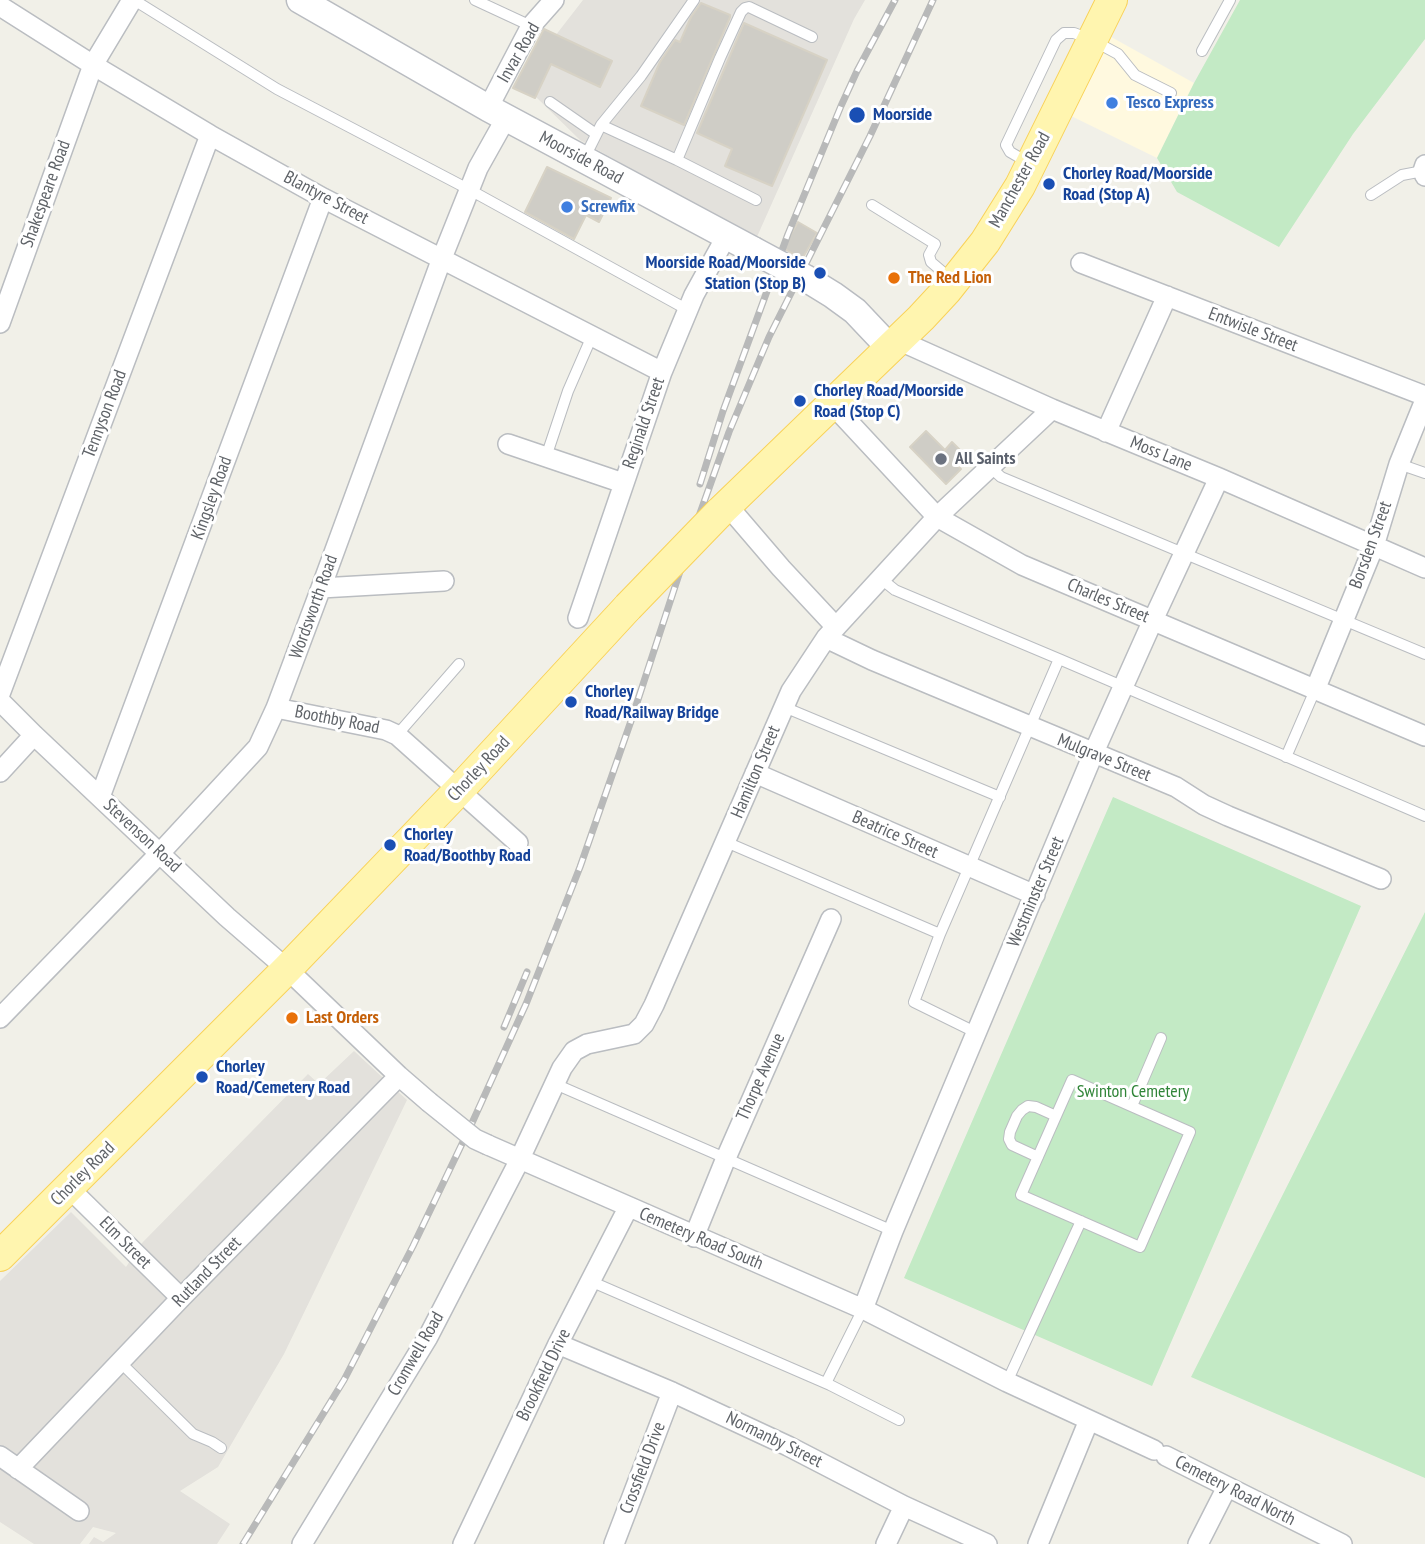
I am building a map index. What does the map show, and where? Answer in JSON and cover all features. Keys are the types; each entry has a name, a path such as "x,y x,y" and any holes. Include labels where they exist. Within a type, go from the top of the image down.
{"main road":[{"name":"Manchester Road","path":"894,344 921,318 985,242 1020,186 1112,0"},
{"name":"Chorley Road","path":"0,1256 287,969 723,509 894,344"}],"street":[{"name":"Shakespeare Road","path":"0,323 93,65 133,0"},
{"name":"Moorside Road","path":"300,0 497,113 807,278 855,311 894,344"},
{"name":"Invar Road","path":"497,113 531,26 554,0"},
{"name":"Blantyre Street","path":"0,6 210,135 323,198 662,372"},
{"name":"Wordsworth Road","path":"0,1018 160,853 258,747 276,708 497,113"},
{"name":"Tennyson Road","path":"0,694 210,135"},
{"name":"Kingsley Road","path":"100,797 323,198"},
{"name":"Reginald Street","path":"578,618 662,372 688,310 727,235"},
{"name":"Entwisle Street","path":"1081,263 1425,398"},
{"path":"1106,432 1167,296"},
{"name":"Moss Lane","path":"894,344 1219,478 1425,568"},
{"name":"Borsden Street","path":"1315,690 1374,546 1399,464 1425,398"},
{"name":"Charles Street","path":"832,404 937,517 1022,565 1425,736"},
{"name":"Hamilton Street","path":"520,1160 562,1068 574,1051 587,1044 634,1034 644,1024 791,691 831,632 937,517 1052,410"},
{"path":"508,444 623,483"},
{"name":"Westminster Street","path":"863,1310 893,1231 1094,752 1219,478"},
{"name":"Mulgrave Street","path":"723,509 781,568 831,632 872,660 1176,787 1228,816 1376,871"},
{"path":"321,588 444,581"},
{"name":"Stevenson Road","path":"0,701 227,917 287,969"},
{"name":"Boothby Road","path":"276,708 386,730 397,735 518,843"},
{"path":"0,772 34,735"},
{"name":"Beatrice Street","path":"755,773 1035,895"},
{"name":"Thorpe Avenue","path":"694,1237 831,919"},
{"name":"Cemetery Road South","path":"287,969 399,1076 475,1139 863,1310 1007,1382 1160,1453"},
{"name":"Rutland Street","path":"18,1469 399,1076"},
{"name":"Cromwell Road","path":"302,1544 428,1337 520,1160"},
{"name":"Elm Street","path":"69,1188 181,1298"},
{"name":"Brookfield Drive","path":"463,1544 558,1344 628,1208"},
{"name":"Normanby Street","path":"558,1344 672,1392 788,1446 904,1506 987,1544"},
{"name":"Crossfield Drive","path":"614,1544 672,1392"},
{"path":"1038,1544 1089,1420"},
{"name":"Cemetery Road North","path":"1160,1453 1342,1544"},
{"path":"0,1456 79,1511"},
{"path":"1198,1544 1227,1487"},
{"path":"886,1544 904,1506"}],"lane":[{"path":"133,0 277,89 470,190 688,310"},
{"path":"475,0 531,26"},
{"path":"584,159 599,130 694,0"},
{"path":"1202,51 1230,0"},
{"path":"677,160 720,58 745,8 750,7 813,37"},
{"path":"1091,40 1118,54 1135,75 1171,93"},
{"path":"550,102 599,130 677,160 756,200"},
{"path":"1371,195 1402,175 1424,171"},
{"path":"872,205 935,244 929,255 931,262 954,281"},
{"path":"545,457 568,391 592,336"},
{"path":"1399,464 1425,473"},
{"path":"990,467 1001,478 1425,654"},
{"path":"880,578 895,590 1425,816"},
{"path":"977,1033 914,1002 940,934 1059,659"},
{"path":"397,735 459,664"},
{"path":"1286,757 1315,690"},
{"path":"784,707 1000,797"},
{"path":"726,842 940,934"},
{"path":"1132,1106 1161,1038"},
{"path":"1072,1080 1190,1132 1140,1247 1021,1195 1056,1116 1072,1080"},
{"path":"555,1084 893,1231"},
{"path":"1038,1157 1012,1145 1010,1132 1017,1116 1028,1106 1056,1116"},
{"path":"1007,1382 1081,1221"},
{"path":"590,1282 826,1383 899,1420"},
{"path":"826,1383 863,1310"},
{"path":"120,1362 192,1434 221,1448"}],"shaded area":[{"path":"583,0 865,0 854,19 756,239 580,140 535,96 552,40"},
{"path":"1104,33 1194,83 1157,158 1063,112"},
{"path":"354,1051 407,1100 284,1354 218,1467 180,1491 230,1524 217,1544 89,1544 94,1537 103,1542 116,1533 93,1527 80,1544 34,1544 0,1522 0,1281 71,1212 126,1267 142,1243 308,1074 319,1084"}],"green space":[{"path":"1240,0 1425,0 1425,39 1353,134 1279,247 1177,192 1157,158 1194,83"},
{"name":"Swinton Cemetery","path":"1113,797 1361,906 1152,1386 904,1278"},
{"path":"1425,912 1425,1478 1191,1377"}],"building":[{"path":"701,3 730,17 684,125 641,106 660,62 675,40 680,42 691,17"},
{"path":"744,23 827,60 772,186 725,166 732,149 697,133"},
{"path":"544,29 612,61 600,87 551,64 535,98 513,88"},
{"name":"Screwfix","path":"547,167 611,198 599,222 586,215 574,239 525,212"},
{"path":"798,222 817,233 802,259 783,248"},
{"name":"All Saints","path":"926,431 945,450 952,442 965,455 956,464 961,469 946,484 910,447"}],"railway":[{"path":"700,484 723,411 788,234 857,71 895,0"},
{"path":"243,1544 344,1380 413,1246 526,1004 580,867 729,432 769,337 870,136 933,0"},
{"path":"504,1027 527,972"}],"place":[{"name":"Tesco Express","path":"1112,103"},
{"name":"Moorside","path":"857,115"},
{"name":"Chorley Road/Moorside Road (Stop A)","path":"1049,184"},
{"name":"Screwfix","path":"567,207"},
{"name":"Moorside Road/Moorside Station (Stop B)","path":"820,273"},
{"name":"The Red Lion","path":"894,278"},
{"name":"Chorley Road/Moorside Road (Stop C)","path":"800,401"},
{"name":"All Saints","path":"941,459"},
{"name":"Chorley Road/Railway Bridge","path":"571,702"},
{"name":"Chorley Road/Boothby Road","path":"390,845"},
{"name":"Last Orders","path":"292,1018"},
{"name":"Chorley Road/Cemetery Road","path":"202,1077"}]}
